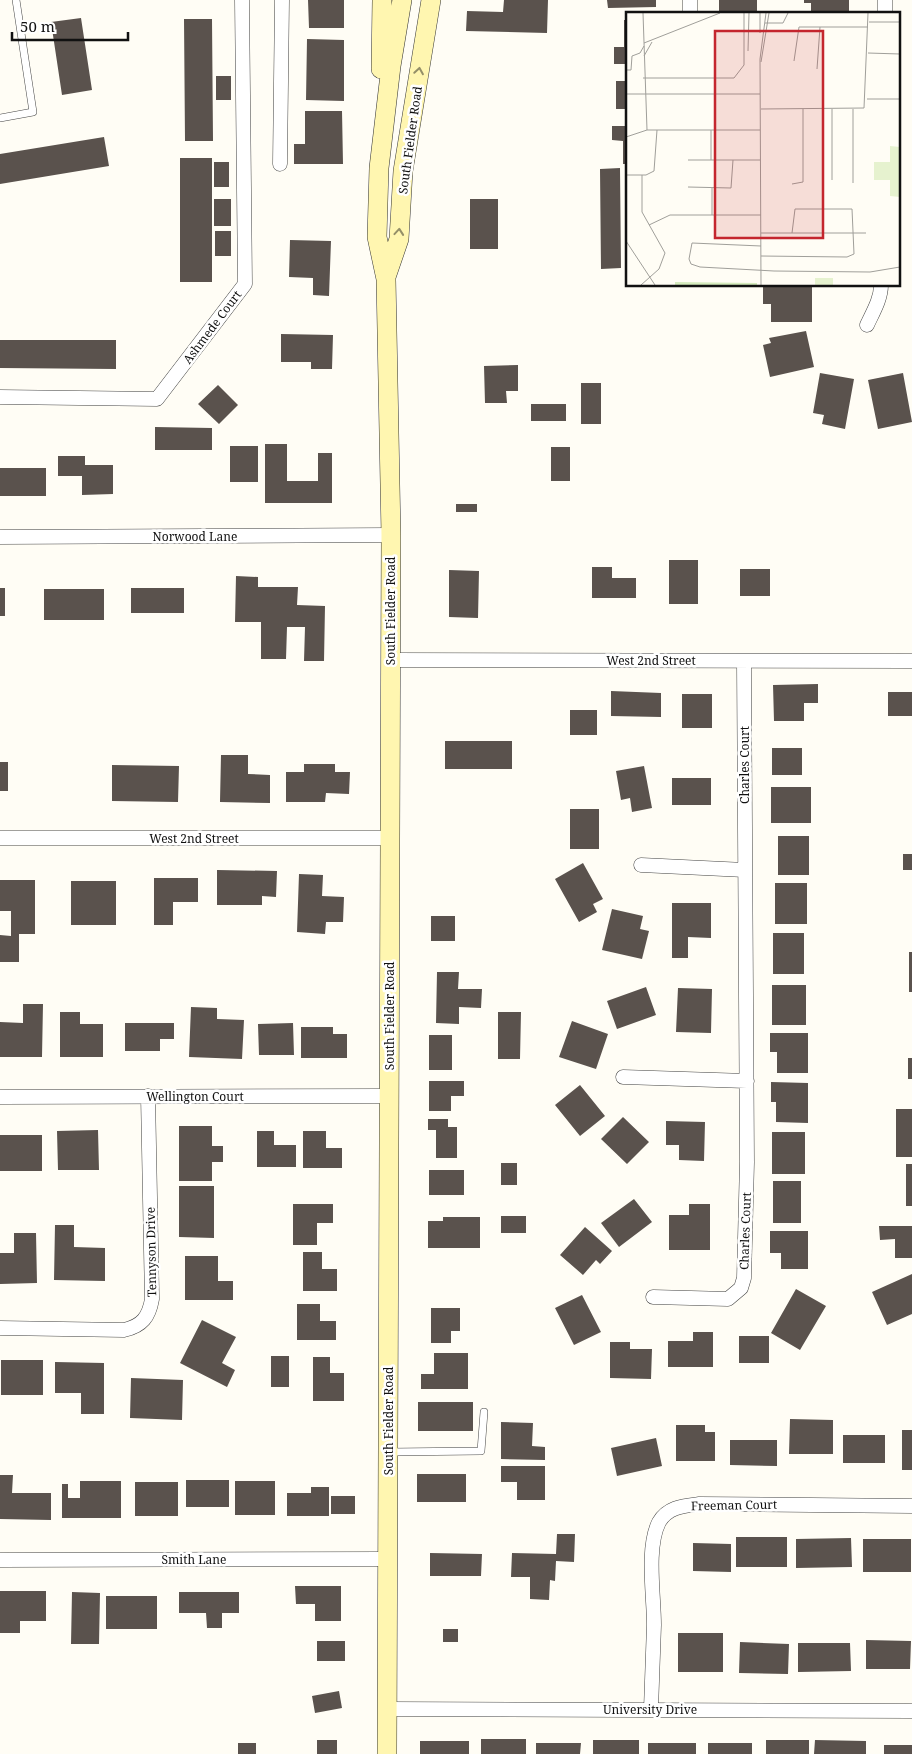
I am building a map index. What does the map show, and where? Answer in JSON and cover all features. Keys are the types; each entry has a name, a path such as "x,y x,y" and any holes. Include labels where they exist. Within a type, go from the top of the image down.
{"main road":[{"path":"379,168 382,0"},
{"name":"South Fielder Road","path":"388,1754 391,535 386,279 377,237 379,168 391,66 402,0"},
{"name":"South Fielder Road","path":"386,279 399,240 403,171 431,0"}],"street":[{"name":"Ashmede Court","path":"0,397 157,399 245,284 242,0"},
{"path":"280,164 282,0"},
{"path":"867,325 876,306 882,286"},
{"name":"Norwood Lane","path":"0,537 391,535"},
{"name":"West 2nd Street","path":"390,660 912,661"},
{"name":"Charles Court","path":"653,1297 728,1299 741,1288 744,1278 747,1081 744,660"},
{"name":"West 2nd Street","path":"0,838 389,838"},
{"path":"641,865 745,870"},
{"path":"624,1077 747,1081"},
{"name":"Wellington Court","path":"0,1096 389,1096"},
{"name":"Tennyson Drive","path":"0,1328 124,1330 135,1327 150,1312 152,1299 148,1096"},
{"name":"Freeman Court","path":"651,1709 654,1624 652,1543 660,1522 674,1507 699,1504 912,1506"},
{"name":"Smith Lane","path":"0,1560 388,1559"},
{"name":"University Drive","path":"388,1709 912,1710"}],"lane":[{"path":"0,118 32,112 16,0"},
{"path":"388,1452 481,1452 484,1412"}],"building":[{"path":"308,0 344,0 344,28 309,28"},
{"path":"504,0 548,0 547,33 466,31 467,11 503,12"},
{"path":"607,0 656,0 656,7 608,8"},
{"path":"719,0 757,0 757,12 719,12"},
{"path":"804,0 849,0 849,12 811,12 811,3 804,3"},
{"path":"81,18 92,90 62,95 51,22"},
{"path":"184,19 212,19 213,141 185,141"},
{"path":"624,20 626,20 626,64 614,64 614,47 624,47"},
{"path":"307,39 344,40 344,101 306,100"},
{"path":"216,76 231,76 231,100 216,100"},
{"path":"616,81 626,81 626,109 616,109"},
{"path":"305,111 342,111 343,164 294,164 294,144 305,144"},
{"path":"612,126 626,126 626,164 623,164 623,141 612,140"},
{"path":"104,137 109,166 0,184 0,154"},
{"path":"180,158 212,158 212,282 180,282"},
{"path":"214,162 229,162 229,187 214,187"},
{"path":"620,168 621,268 601,269 600,169"},
{"path":"214,199 231,199 231,226 214,226"},
{"path":"470,199 498,199 498,249 470,249"},
{"path":"215,231 231,231 231,256 215,256"},
{"path":"290,240 331,241 329,296 313,295 313,278 289,277"},
{"path":"763,287 812,287 812,322 771,322 771,304 763,304"},
{"path":"806,331 814,367 770,377 763,345 771,343 769,338"},
{"path":"281,334 333,335 332,369 311,369 311,362 281,362"},
{"path":"0,340 116,340 116,369 0,368"},
{"path":"518,365 518,391 506,391 507,403 485,403 484,366"},
{"path":"820,373 854,379 845,429 822,424 824,415 813,413"},
{"path":"903,373 912,422 878,429 868,380"},
{"path":"581,383 601,383 601,424 581,424"},
{"path":"218,385 238,405 219,424 198,404"},
{"path":"531,404 566,404 566,421 531,421"},
{"path":"155,427 212,428 212,450 155,450"},
{"path":"265,444 287,444 287,481 318,481 318,453 332,453 332,503 265,503"},
{"path":"230,446 258,446 258,482 230,482"},
{"path":"551,447 570,447 570,481 551,481"},
{"path":"58,456 85,456 85,465 113,465 113,494 82,495 82,476 58,476"},
{"path":"0,468 46,468 46,496 0,496"},
{"path":"456,504 477,504 477,512 456,512"},
{"path":"669,560 698,560 698,604 669,604"},
{"path":"592,567 612,567 612,578 636,578 636,598 592,598"},
{"path":"740,569 770,569 770,596 740,596"},
{"path":"449,570 479,571 478,618 449,617"},
{"path":"236,576 258,577 258,587 298,587 297,605 325,606 324,661 304,661 305,627 287,627 286,659 261,659 261,622 235,622"},
{"path":"0,588 5,588 5,616 0,616"},
{"path":"131,588 184,588 184,613 131,613"},
{"path":"44,589 104,589 104,620 44,620"},
{"path":"818,684 818,703 804,703 804,721 774,721 773,685"},
{"path":"611,691 661,693 661,717 611,716"},
{"path":"888,692 912,692 912,716 888,716"},
{"path":"682,694 712,694 712,728 682,728"},
{"path":"570,710 597,710 597,735 570,735"},
{"path":"445,741 512,741 512,769 445,769"},
{"path":"772,748 802,748 802,775 772,775"},
{"path":"221,755 248,755 248,774 270,775 270,803 220,802"},
{"path":"0,762 8,762 8,791 0,791"},
{"path":"304,764 335,764 335,772 350,772 349,794 326,793 325,802 286,802 286,772 304,772"},
{"path":"112,765 179,766 178,802 112,801"},
{"path":"644,766 652,808 632,812 630,798 621,800 616,771"},
{"path":"672,778 711,778 711,805 672,805"},
{"path":"771,787 811,787 811,823 771,823"},
{"path":"570,809 599,809 599,849 570,849"},
{"path":"778,836 809,836 809,875 778,875"},
{"path":"903,854 912,854 912,870 903,870"},
{"path":"583,863 603,899 593,904 597,912 579,922 555,879"},
{"path":"217,870 277,871 276,897 262,896 262,905 217,905"},
{"path":"299,874 323,875 322,896 344,897 343,922 326,922 325,934 297,932"},
{"path":"154,878 198,878 198,902 173,902 173,925 154,925"},
{"path":"0,880 35,880 35,934 19,934 19,962 0,962 0,935 11,936 11,911 0,911"},
{"path":"71,881 116,881 116,925 71,925"},
{"path":"775,883 807,883 807,924 775,924"},
{"path":"672,903 711,903 711,938 688,937 688,958 672,958"},
{"path":"612,909 643,916 640,929 649,931 642,959 602,950"},
{"path":"431,916 455,916 455,941 431,941"},
{"path":"773,933 804,933 804,974 773,974"},
{"path":"909,952 912,952 912,992 909,992"},
{"path":"437,972 459,972 458,989 482,989 481,1008 459,1007 459,1024 436,1023"},
{"path":"772,985 806,985 806,1025 772,1025"},
{"path":"646,987 656,1015 617,1029 607,1001"},
{"path":"678,988 712,989 711,1033 676,1032"},
{"path":"23,1004 43,1004 42,1057 0,1057 0,1022 23,1023"},
{"path":"191,1007 217,1008 217,1019 244,1020 242,1059 189,1057"},
{"path":"60,1012 80,1012 80,1024 103,1024 103,1057 60,1057"},
{"path":"498,1012 521,1012 520,1059 498,1059"},
{"path":"572,1021 608,1034 596,1069 559,1057"},
{"path":"125,1023 174,1023 174,1039 160,1039 160,1051 125,1051"},
{"path":"293,1023 294,1055 259,1055 258,1024"},
{"path":"301,1027 333,1027 333,1034 347,1034 347,1058 301,1058"},
{"path":"770,1033 808,1033 808,1073 777,1073 777,1052 770,1052"},
{"path":"429,1035 452,1035 452,1070 429,1070"},
{"path":"908,1058 912,1058 912,1079 908,1079"},
{"path":"429,1081 464,1081 464,1096 451,1096 451,1111 429,1111"},
{"path":"771,1082 808,1083 808,1123 776,1122 776,1102 771,1102"},
{"path":"580,1085 605,1116 580,1136 555,1105"},
{"path":"896,1109 912,1109 912,1157 896,1157"},
{"path":"623,1117 649,1142 627,1164 601,1139"},
{"path":"428,1119 448,1119 448,1127 457,1127 457,1158 436,1158 436,1130 428,1130"},
{"path":"666,1121 705,1122 704,1161 679,1160 679,1145 666,1145"},
{"path":"179,1126 212,1126 212,1146 223,1146 223,1162 212,1162 212,1181 179,1181"},
{"path":"98,1130 99,1170 58,1170 57,1131"},
{"path":"257,1131 274,1131 274,1145 296,1145 296,1167 257,1167"},
{"path":"303,1131 326,1131 326,1148 342,1148 342,1168 303,1168"},
{"path":"772,1132 805,1132 805,1174 772,1174"},
{"path":"0,1135 42,1135 42,1171 0,1171"},
{"path":"501,1163 517,1163 517,1185 501,1185"},
{"path":"906,1164 912,1164 912,1206 906,1206"},
{"path":"429,1170 464,1170 464,1195 429,1195"},
{"path":"773,1181 801,1181 801,1223 773,1223"},
{"path":"179,1186 214,1186 214,1238 179,1237"},
{"path":"634,1199 652,1222 619,1247 601,1223"},
{"path":"293,1204 333,1204 333,1223 317,1223 317,1245 293,1245"},
{"path":"689,1204 710,1204 710,1250 669,1250 669,1215 689,1215"},
{"path":"501,1216 526,1216 526,1233 501,1233"},
{"path":"443,1217 480,1217 480,1248 428,1248 428,1221 443,1221"},
{"path":"55,1225 74,1225 74,1247 105,1248 105,1281 54,1280"},
{"path":"879,1226 912,1226 912,1258 895,1258 895,1239 880,1240"},
{"path":"585,1227 612,1251 600,1264 596,1260 583,1275 560,1255"},
{"path":"770,1231 808,1231 808,1269 781,1269 781,1253 770,1253"},
{"path":"14,1233 36,1233 37,1283 0,1284 0,1253 14,1253"},
{"path":"303,1252 322,1252 322,1269 337,1269 337,1291 303,1291"},
{"path":"185,1256 218,1256 218,1281 233,1281 233,1300 185,1300"},
{"path":"912,1274 912,1314 887,1325 872,1292"},
{"path":"796,1289 826,1306 800,1350 771,1333"},
{"path":"582,1295 601,1332 574,1345 555,1308"},
{"path":"297,1304 320,1304 320,1321 336,1321 336,1340 297,1340"},
{"path":"431,1308 460,1308 460,1331 451,1331 451,1343 431,1343"},
{"path":"202,1320 236,1337 222,1363 235,1370 227,1387 180,1363"},
{"path":"693,1332 713,1332 713,1367 668,1367 668,1341 693,1341"},
{"path":"739,1336 769,1336 769,1363 739,1363"},
{"path":"610,1342 630,1342 630,1349 652,1349 651,1379 610,1378"},
{"path":"434,1353 468,1353 468,1389 421,1389 421,1374 434,1374"},
{"path":"271,1356 289,1356 289,1387 271,1387"},
{"path":"313,1357 330,1357 330,1373 344,1373 344,1401 313,1401"},
{"path":"1,1360 43,1360 43,1395 1,1395"},
{"path":"55,1362 104,1363 104,1414 81,1414 81,1393 55,1393"},
{"path":"131,1378 183,1380 182,1420 130,1418"},
{"path":"418,1402 473,1402 473,1431 418,1431"},
{"path":"790,1419 833,1420 833,1454 789,1454"},
{"path":"501,1422 533,1423 532,1446 545,1447 545,1460 501,1459"},
{"path":"676,1425 705,1425 705,1432 715,1432 715,1461 676,1461"},
{"path":"902,1430 912,1430 912,1470 902,1470"},
{"path":"843,1435 885,1435 885,1463 843,1463"},
{"path":"656,1438 662,1466 617,1476 611,1448"},
{"path":"730,1440 777,1440 777,1466 730,1465"},
{"path":"501,1466 545,1466 545,1500 517,1500 517,1482 501,1482"},
{"path":"417,1474 466,1474 466,1502 417,1502"},
{"path":"0,1475 13,1475 12,1493 51,1493 51,1520 0,1519"},
{"path":"186,1480 229,1480 229,1507 186,1507"},
{"path":"80,1481 121,1481 121,1518 62,1518 62,1484 68,1484 68,1498 80,1498"},
{"path":"235,1481 275,1481 275,1515 235,1515"},
{"path":"135,1482 178,1482 178,1516 135,1516"},
{"path":"311,1487 329,1487 329,1516 287,1516 287,1493 311,1493"},
{"path":"331,1496 355,1496 355,1514 331,1514"},
{"path":"557,1534 575,1534 574,1562 556,1561 555,1581 550,1580 549,1600 530,1599 530,1577 511,1577 512,1553 556,1554"},
{"path":"736,1537 787,1537 787,1567 736,1567"},
{"path":"851,1538 852,1567 796,1568 796,1539"},
{"path":"863,1539 911,1539 911,1572 863,1572"},
{"path":"693,1543 731,1544 731,1572 693,1571"},
{"path":"430,1553 482,1554 481,1576 430,1576"},
{"path":"295,1586 341,1586 341,1621 315,1621 315,1604 296,1604"},
{"path":"0,1591 46,1591 46,1621 20,1621 20,1633 0,1633"},
{"path":"72,1592 100,1593 99,1644 71,1644"},
{"path":"179,1592 239,1592 239,1613 222,1613 222,1628 207,1628 206,1613 179,1613"},
{"path":"106,1596 157,1596 157,1629 106,1629"},
{"path":"443,1629 458,1629 458,1642 443,1642"},
{"path":"678,1633 723,1633 723,1672 678,1672"},
{"path":"866,1640 911,1641 910,1669 866,1669"},
{"path":"317,1641 345,1641 345,1661 317,1661"},
{"path":"740,1642 789,1644 788,1674 739,1673"},
{"path":"798,1643 850,1643 851,1671 798,1672"},
{"path":"339,1691 342,1708 315,1713 312,1696"},
{"path":"481,1739 526,1739 526,1754 481,1754"},
{"path":"317,1740 337,1740 337,1754 317,1754"},
{"path":"593,1740 639,1740 639,1754 593,1754"},
{"path":"766,1740 809,1740 809,1754 766,1754"},
{"path":"815,1740 866,1741 866,1754 814,1754"},
{"path":"420,1741 469,1741 469,1754 420,1754"},
{"path":"238,1743 256,1743 256,1754 238,1754"},
{"path":"536,1743 581,1743 580,1754 536,1754"},
{"path":"648,1743 696,1743 696,1754 648,1754"},
{"path":"708,1743 752,1743 752,1754 708,1754"},
{"path":"884,1745 912,1745 912,1754 884,1754"}]}
